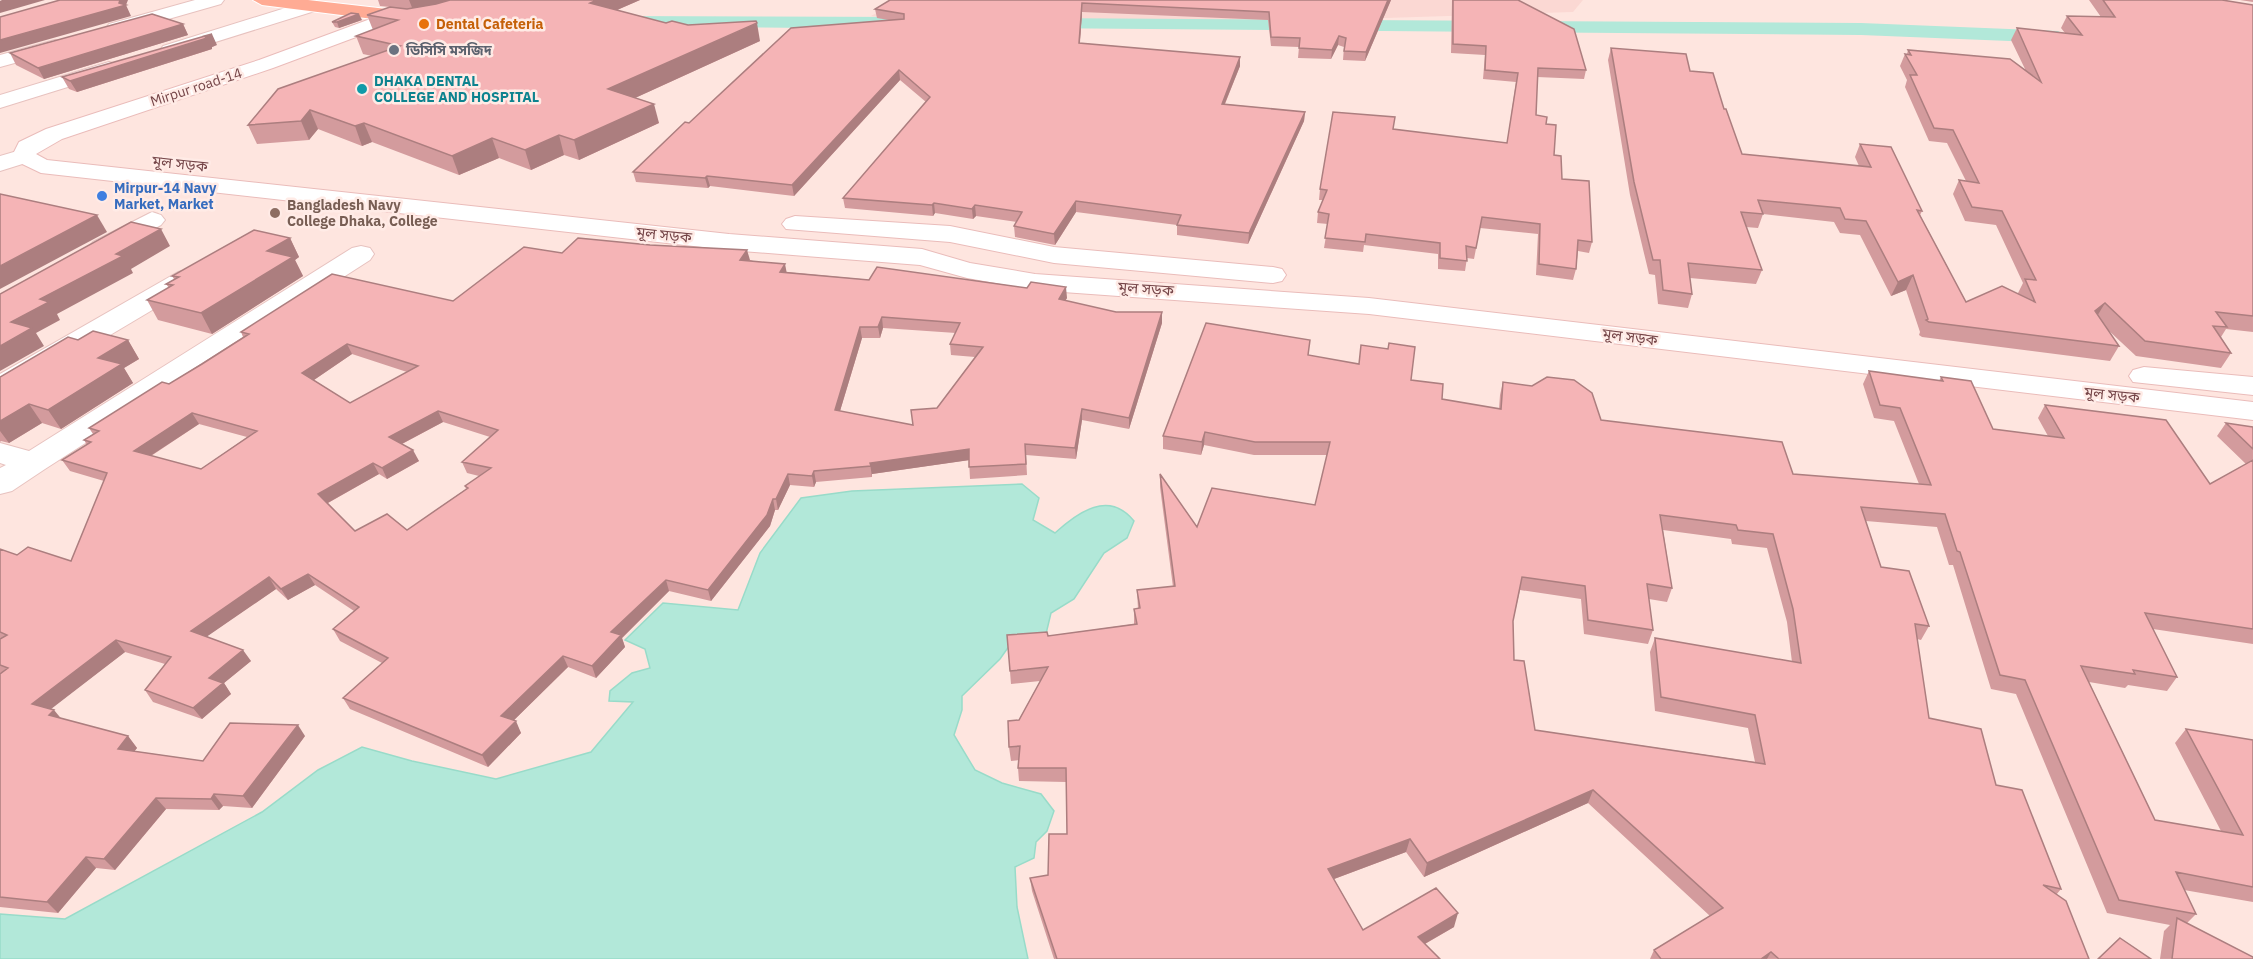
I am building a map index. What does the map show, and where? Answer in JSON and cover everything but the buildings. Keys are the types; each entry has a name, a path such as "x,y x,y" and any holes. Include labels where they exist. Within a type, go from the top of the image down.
{"main road":[{"path":"262,0 409,14 448,0"},
{"path":"343,0 409,14"},
{"name":"Mirpur road-14","path":"409,14 486,0"}],"street":[{"path":"102,32 215,0"},
{"path":"156,54 311,6"},
{"name":"Mirpur road-14","path":"77,148 409,14"},
{"name":"Mirpur road-14","path":"32,161 27,147 54,134 409,14"},
{"path":"0,61 68,42"},
{"path":"0,102 122,64"},
{"name":"মূল সড়ক","path":"77,148 570,206 779,224 950,234 1054,255 1244,272 1977,368 2253,411"},
{"path":"0,164 32,161"},
{"name":"মূল সড়ক","path":"32,161 729,242 910,256 967,270 1035,282 1230,294 1369,306 1977,368 2253,386"},
{"path":"81,259 152,220"},
{"path":"967,270 988,243"},
{"path":"0,483 361,254"},
{"path":"0,388 202,269"},
{"path":"0,453 34,462"}],"shaded area":[{"path":"900,0 1583,0 1573,12 1292,21 871,16"}],"water":[{"path":"1022,484 1039,498 1033,520 1055,533 1084,512 1104,506 1114,507 1124,512 1134,521 1127,538 1104,553 1074,599 1051,613 1045,638 1012,642 1000,659 962,696 962,710 954,735 975,770 1002,783 1041,794 1054,811 1047,831 1036,842 1034,858 1015,867 1017,907 1028,959 0,959 0,914 65,919 262,812 318,770 362,747 412,761 496,779 591,752 633,702 609,701 610,691 632,673 650,668 645,649 625,640 663,603 738,610 760,553 801,498 852,491"}],"waterway":[{"path":"612,22 909,23"},
{"path":"1035,24 1861,29 2058,37"}],"place":[{"name":"Dental Cafeteria","path":"424,24"},
{"name":"ডিসিসি মসজিদ","path":"394,50"},
{"name":"DHAKA DENTAL COLLEGE AND HOSPITAL","path":"362,89"},
{"name":"Mirpur-14 Navy Market, Market","path":"102,196"},
{"name":"Bangladesh Navy College Dhaka, College","path":"275,213"}]}
